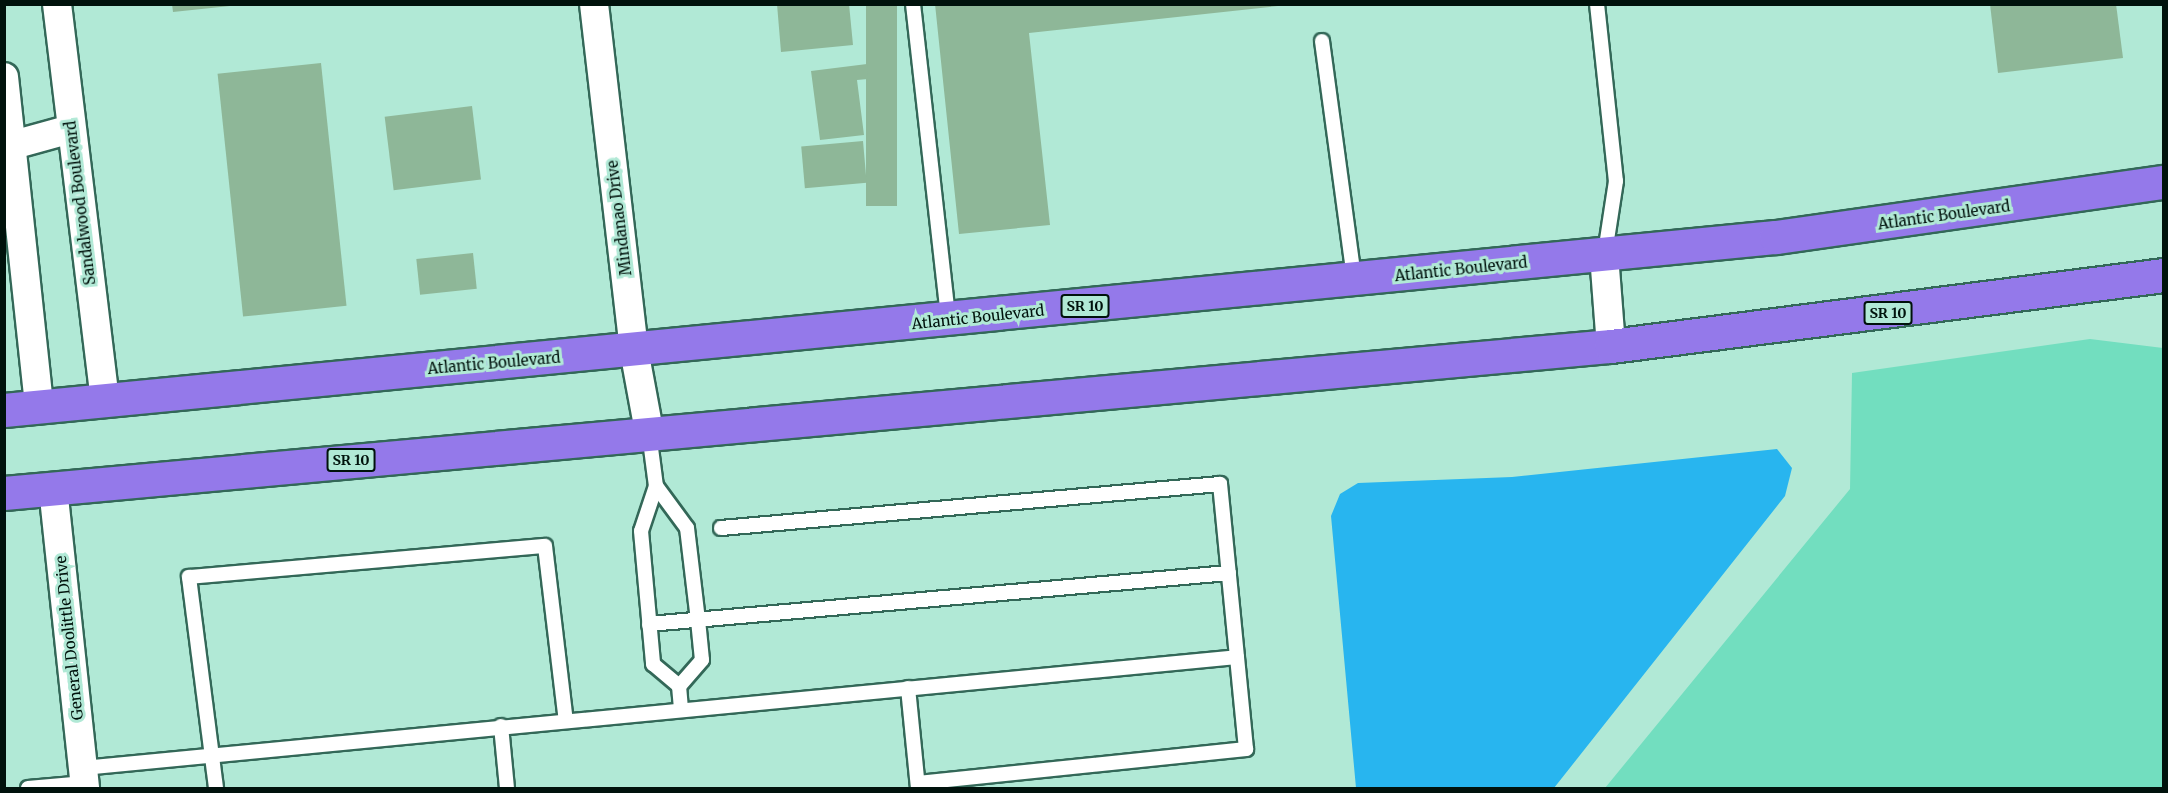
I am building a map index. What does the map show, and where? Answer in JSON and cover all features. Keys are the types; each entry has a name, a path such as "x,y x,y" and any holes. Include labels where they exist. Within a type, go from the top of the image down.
{"highway":[{"name":"Atlantic Boulevard","path":"4,410 1604,255 1940,216 2163,182"},
{"name":"SR 10","path":"4,493 649,431 1611,346 2163,275"}],"street":[{"name":"Sandalwood Boulevard","path":"57,4 105,401"},
{"name":"Mindanao Drive","path":"594,4 634,350 649,431"},
{"path":"4,77 9,146 39,407"},
{"path":"9,146 71,129"},
{"path":"1604,255 1611,346"},
{"name":"General Doolittle Drive","path":"52,488 85,780"}],"lane":[{"path":"913,4 948,320"},
{"path":"1597,4 1616,181 1604,255"},
{"path":"1322,41 1354,279"},
{"path":"649,431 656,486 641,531 653,664 679,686 681,709"},
{"path":"721,528 1220,484 1246,749 918,786 908,688"},
{"path":"656,486 687,528 698,620 702,660 679,686"},
{"path":"216,789 189,577 545,546 566,721"},
{"path":"650,624 1229,573"},
{"path":"28,789 212,755 1237,657"},
{"path":"501,726 507,789"}],"green space":[{"path":"2090,339 2163,348 2163,788 1605,788 1850,489 1852,373"}],"water":[{"path":"1777,449 1792,468 1785,496 1554,788 1356,788 1331,516 1340,494 1358,483 1512,477"}],"building":[{"path":"172,4 230,4 230,6 173,12"},
{"path":"777,4 849,4 853,45 781,52"},
{"path":"866,4 897,4 897,206 866,206"},
{"path":"935,4 1278,4 1278,6 1029,33 1050,225 959,234"},
{"path":"1990,4 2116,4 2123,58 1998,73"},
{"path":"321,63 347,306 243,317 218,74"},
{"path":"867,64 868,79 857,80 864,135 820,140 811,71"},
{"path":"472,106 481,179 394,190 385,117"},
{"path":"863,141 867,183 805,188 801,146"},
{"path":"473,253 477,289 420,295 416,259"}]}
